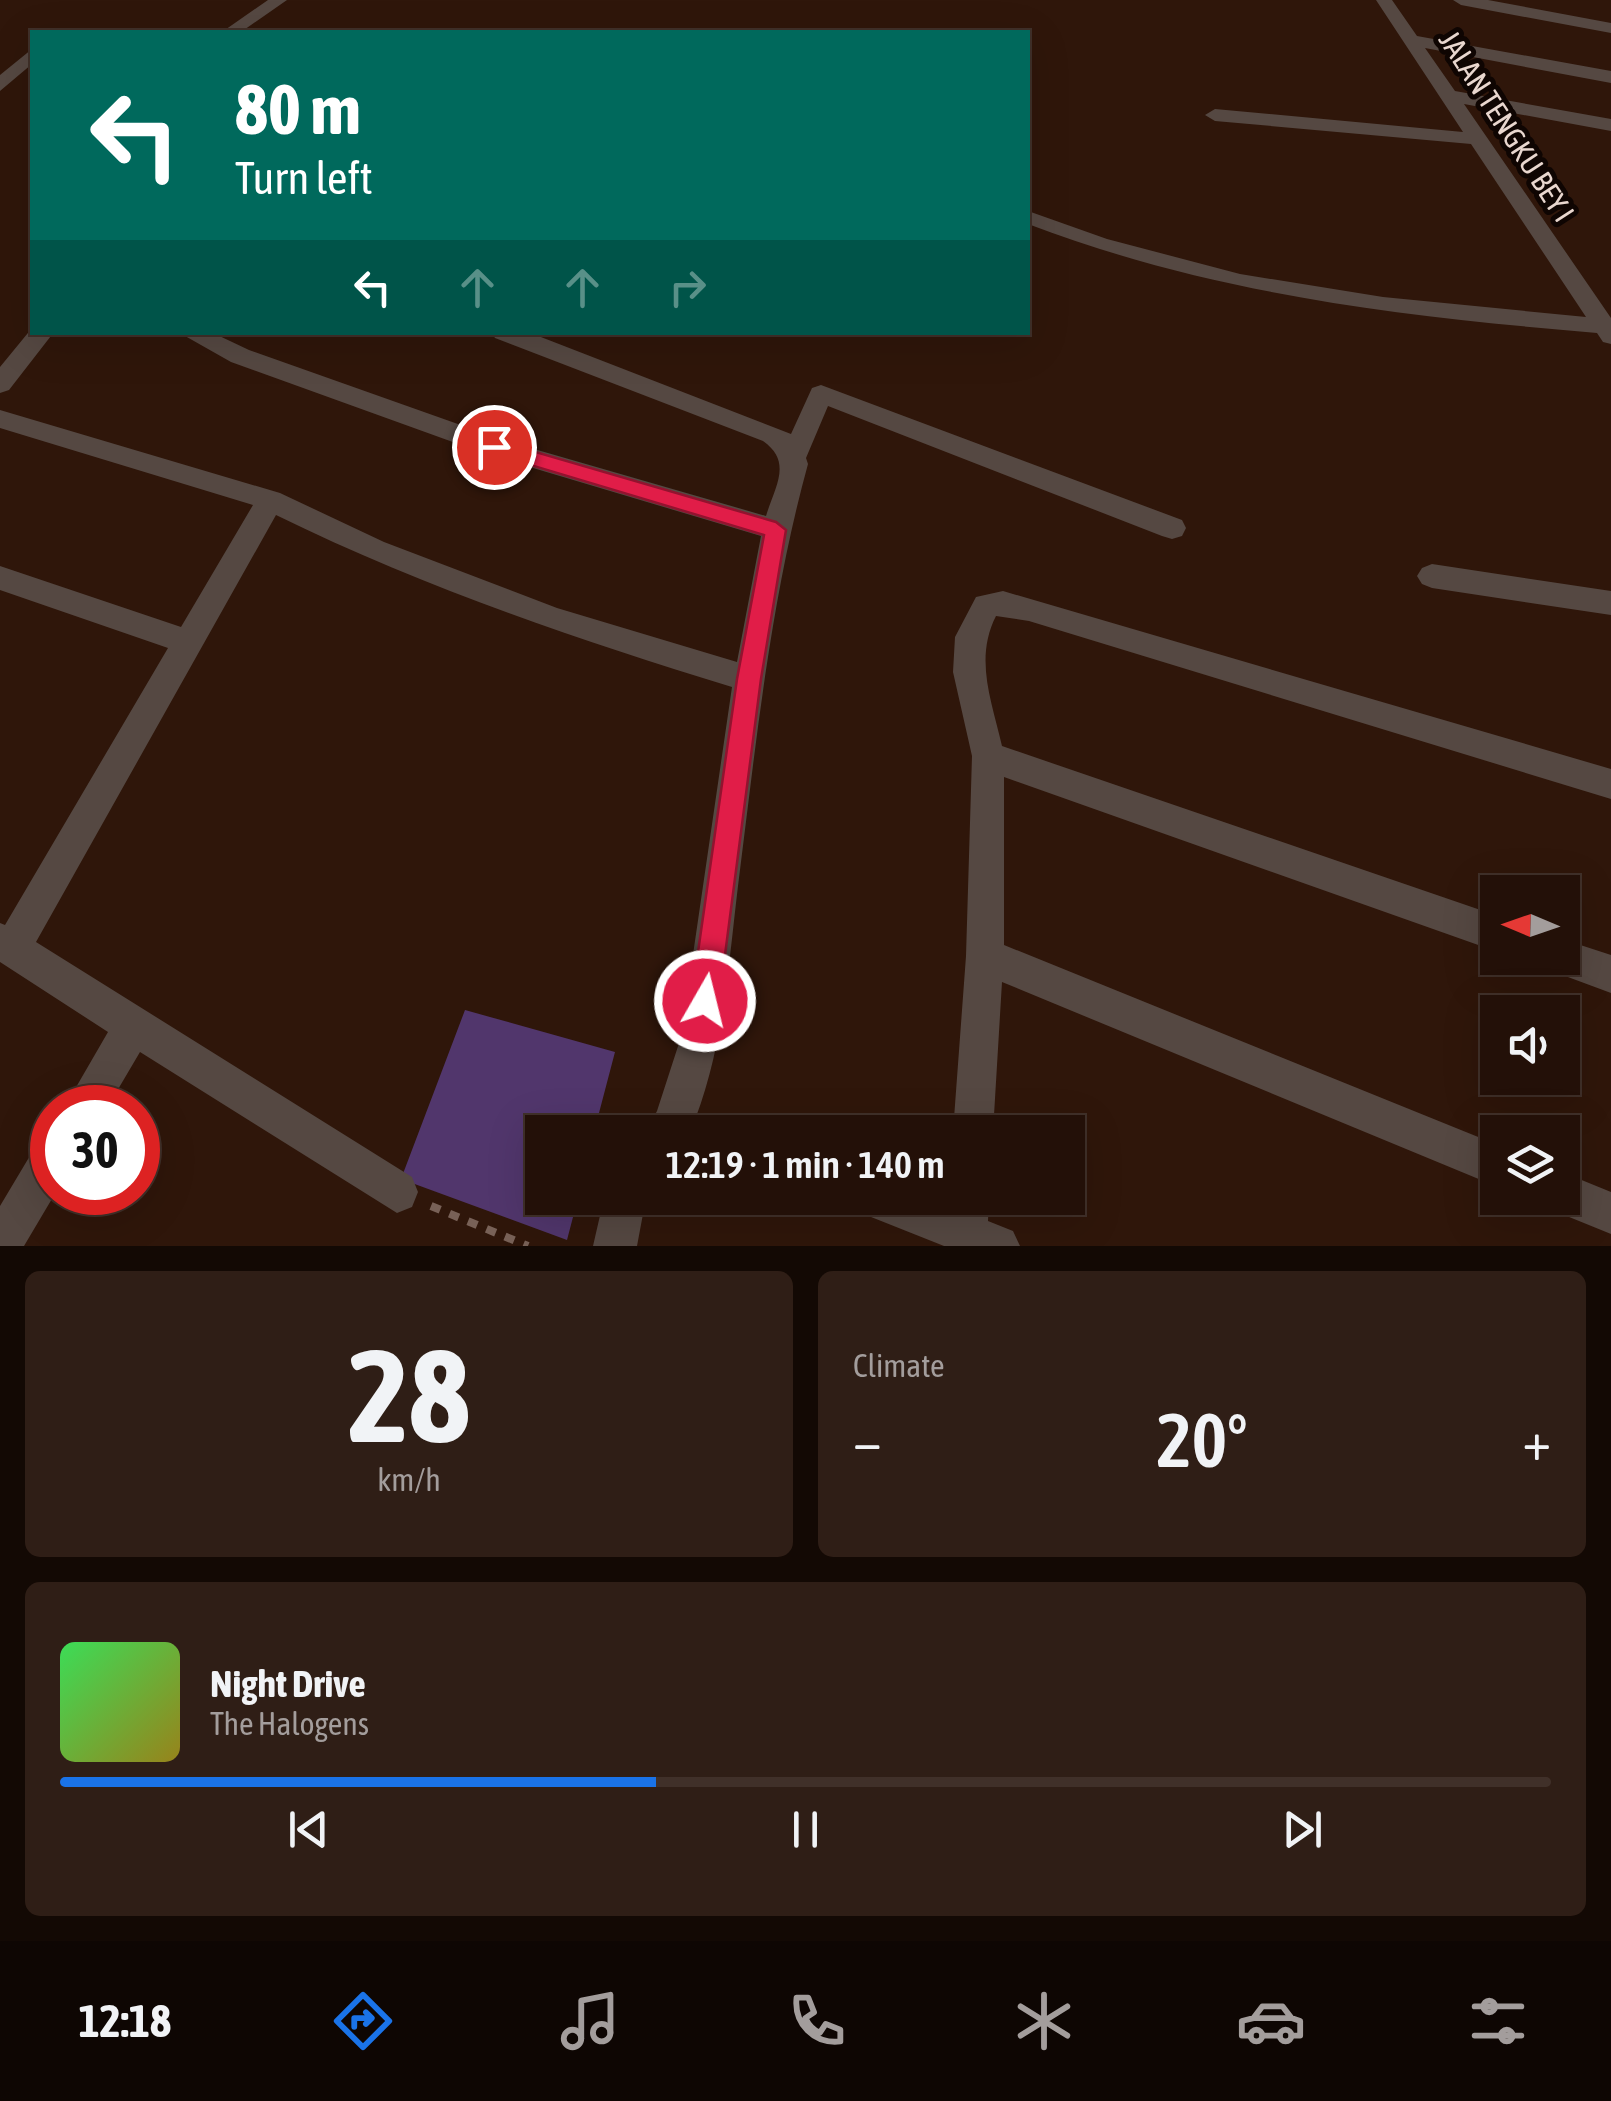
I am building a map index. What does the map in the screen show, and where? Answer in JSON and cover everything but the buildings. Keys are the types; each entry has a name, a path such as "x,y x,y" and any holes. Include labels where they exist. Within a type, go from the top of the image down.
{"street":[{"path":"233,30 279,0"},
{"name":"JALAN TENGKU BEY I","path":"1384,0 1416,41 1608,331"},
{"path":"1461,0 1611,28"},
{"path":"1416,41 1611,76"},
{"path":"0,84 30,56"},
{"path":"1452,96 1611,125"},
{"path":"1215,114 1479,139"},
{"path":"1030,218 1184,271 1279,292 1608,331"},
{"path":"0,384 40,335"},
{"path":"194,335 204,343 494,447 776,530"},
{"path":"511,335 772,434 788,445 794,456"},
{"path":"683,1115 700,1036 749,679 776,530 794,471 794,456 820,394 1172,528"},
{"path":"0,420 270,500 374,550 552,619 749,679"},
{"path":"270,500 190,643 7,944 397,1192"},
{"path":"1432,576 1611,603"},
{"path":"0,610 9,582 190,643"},
{"path":"974,1115 984,956 988,756 970,672 970,637 986,606 1003,602 1611,784"},
{"path":"988,756 1480,928"},
{"path":"984,956 1480,1159"},
{"path":"1580,963 1611,974"},
{"path":"98,1085 133,1027"},
{"path":"0,1246 30,1196"},
{"path":"1580,1200 1611,1213"},
{"path":"616,1246 622,1215"},
{"path":"928,1215 974,1230"}],"path":[{"path":"397,1192 528,1246"}],"route":[{"path":"494,447 776,530 749,679 705,1001"}]}
